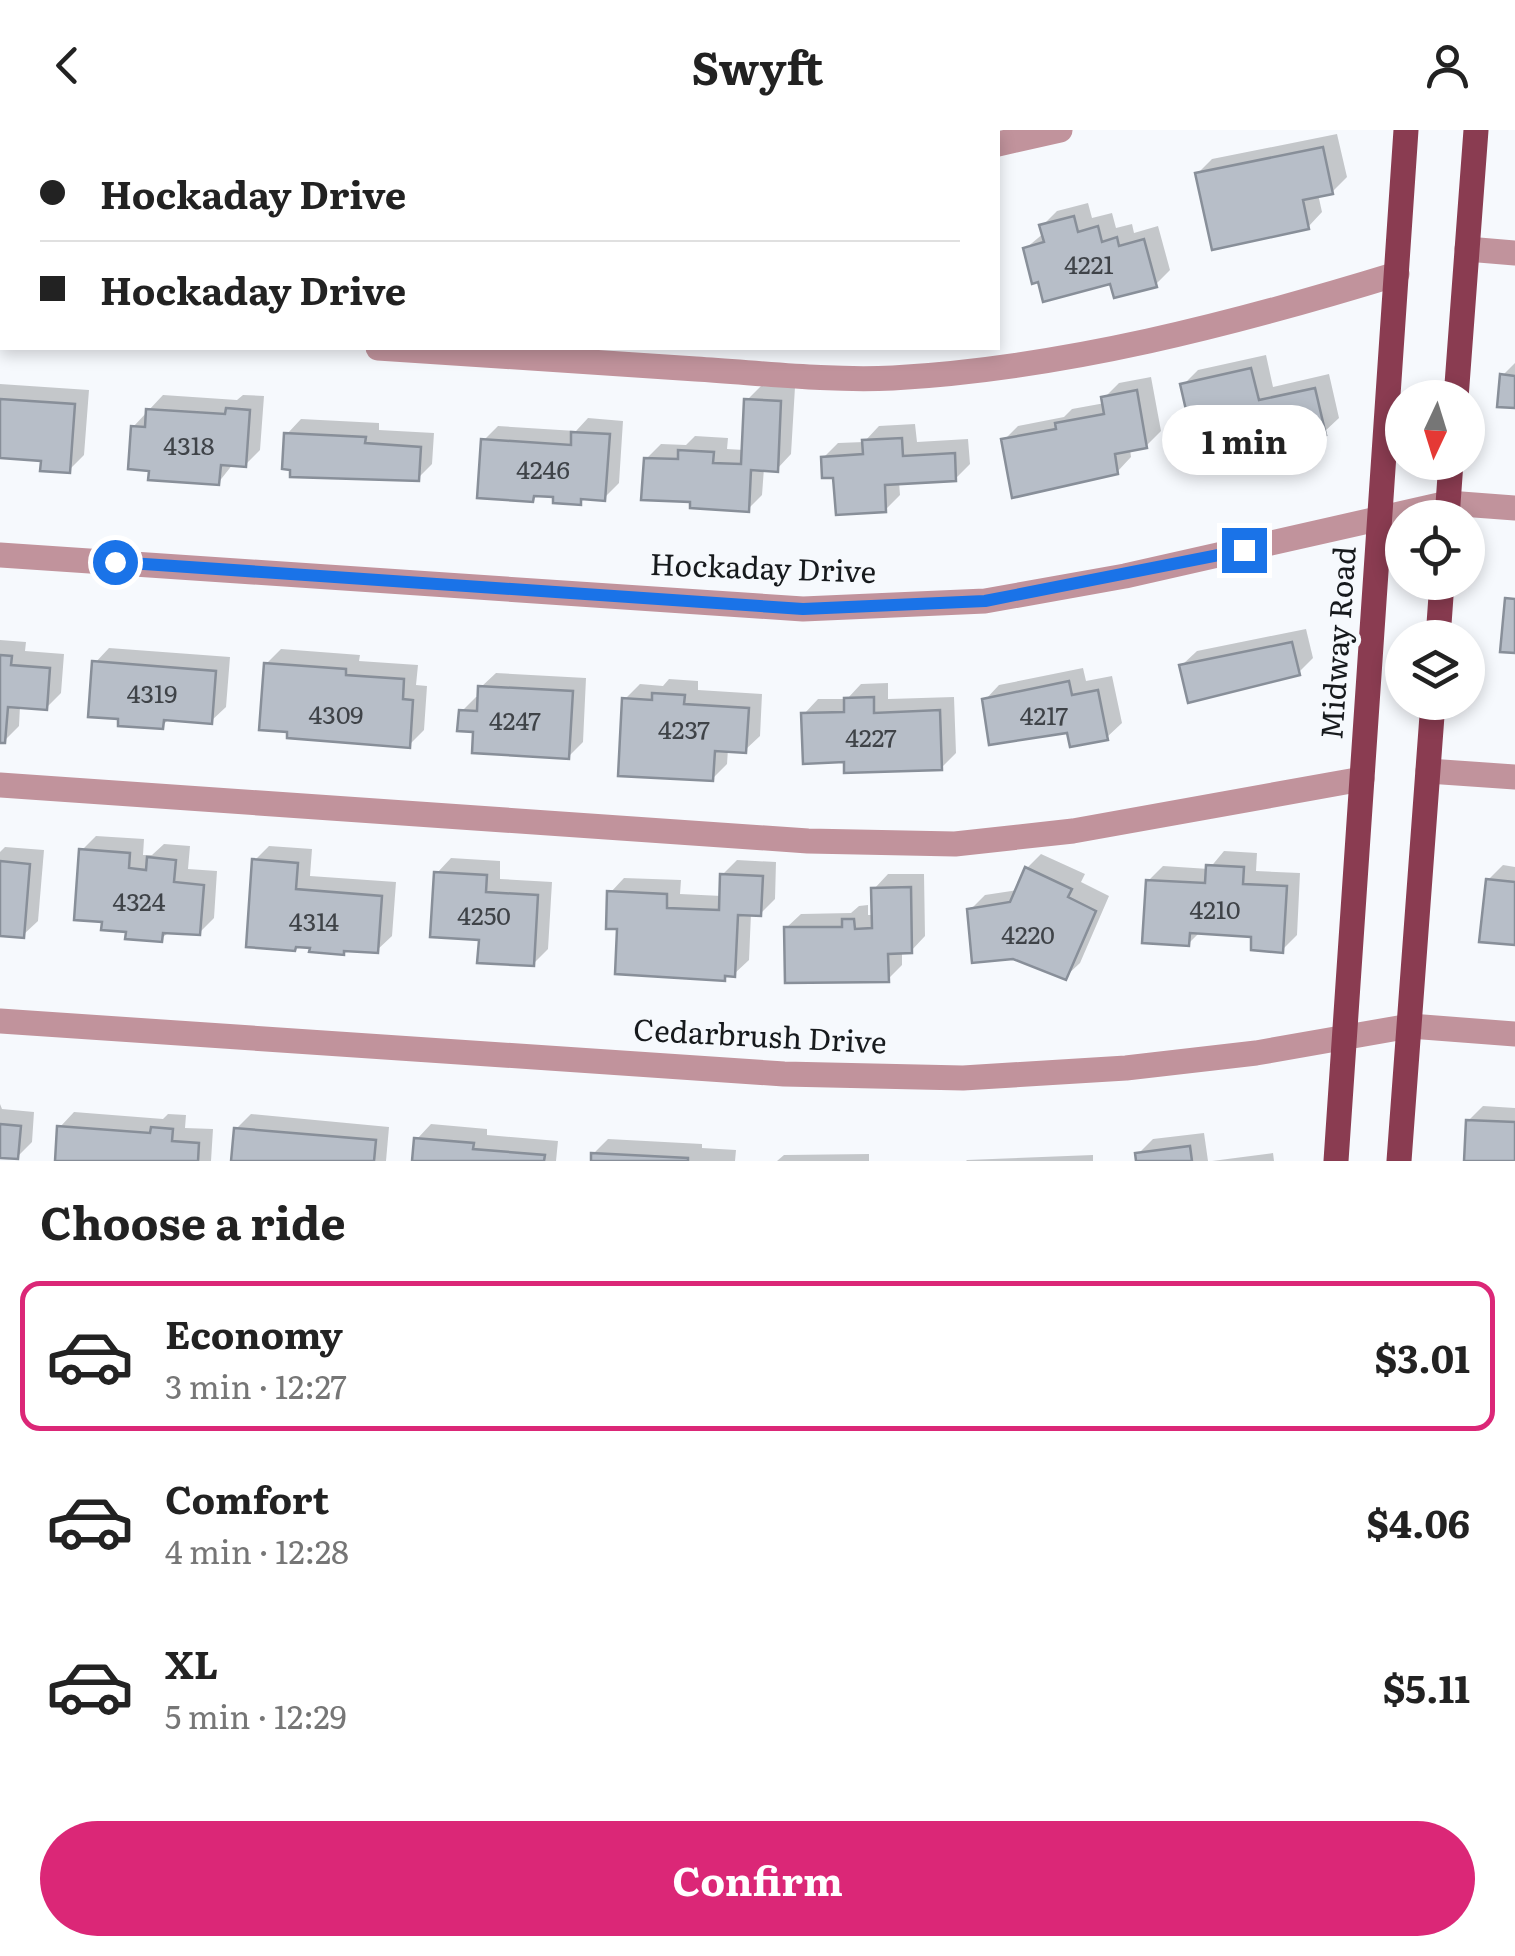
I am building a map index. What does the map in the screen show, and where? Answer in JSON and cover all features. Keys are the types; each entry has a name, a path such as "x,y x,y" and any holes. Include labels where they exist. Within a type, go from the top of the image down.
{"main road":[{"name":"Midway Road","path":"1336,1161 1406,130"},
{"path":"1457,380 1476,130"},
{"path":"1398,1161 1432,720"}],"street":[{"path":"1000,144 1060,130"},
{"path":"1467,250 1515,253"},
{"path":"408,350 793,376 890,378 1017,367 1198,330 1398,274"},
{"name":"Hockaday Drive","path":"1485,509 1515,508"},
{"name":"Hockaday Drive","path":"0,555 803,609 985,601 1125,576 1385,519"},
{"path":"1428,772 1515,777"},
{"path":"0,786 808,842 955,844 1073,832 1362,780"},
{"name":"Cedarbrush Drive","path":"0,1021 784,1074 962,1078 1126,1068 1256,1053 1410,1026 1515,1034"}],"building":[{"path":"1323,147 1333,194 1303,200 1309,229 1212,250 1195,173"},
{"path":"1074,216 1078,232 1098,226 1102,242 1117,237 1119,246 1144,239 1157,287 1114,298 1110,284 1043,302 1038,282 1032,284 1023,248 1044,242 1039,225"},
{"path":"1251,368 1259,400 1315,388 1326,435 1244,459 1242,451 1198,462 1180,384"},
{"path":"1500,374 1515,376 1515,408 1497,407"},
{"path":"1137,390 1147,448 1115,454 1118,474 1012,498 1001,439 1056,429 1055,423 1104,414 1101,397"},
{"path":"0,399 75,404 70,473 40,471 41,461 0,458"},
{"path":"744,399 781,401 778,472 751,470 749,512 690,508 690,502 641,500 644,458 678,459 678,450 714,452 713,463 741,464"},
{"path":"226,408 250,410 246,467 221,465 219,485 148,480 149,471 128,469 131,426 145,427 146,409 225,414"},
{"path":"571,432 610,434 605,501 581,499 581,505 553,503 553,497 534,496 533,502 477,498 481,439 571,445"},
{"path":"284,433 366,437 365,443 421,447 419,481 290,477 290,470 282,469"},
{"path":"902,438 903,456 955,453 956,481 885,485 886,512 836,515 833,478 822,478 821,457 863,454 862,440"},
{"path":"1505,598 1515,599 1515,653 1500,652"},
{"path":"1292,642 1300,675 1188,703 1179,665"},
{"path":"0,655 12,656 11,665 50,668 47,710 8,707 5,743 0,743"},
{"path":"92,661 216,671 212,724 164,720 163,729 118,726 118,719 88,717"},
{"path":"264,663 346,669 346,675 404,679 403,699 413,700 410,748 287,738 287,732 259,730"},
{"path":"1069,681 1072,695 1098,690 1108,740 1070,747 1067,733 989,745 982,699"},
{"path":"478,686 573,691 569,759 472,753 473,732 457,731 459,710 477,711"},
{"path":"652,693 685,695 684,704 749,708 746,753 715,751 713,781 618,776 622,698 652,700"},
{"path":"874,697 874,713 940,710 942,770 844,773 844,762 803,764 801,713 844,712 844,698"},
{"path":"79,849 130,853 129,868 146,870 147,857 176,860 174,882 204,885 200,935 163,933 162,942 125,939 126,932 101,930 102,922 74,920"},
{"path":"252,859 298,863 296,889 382,896 378,953 344,951 344,955 309,952 310,948 296,947 295,951 246,947"},
{"path":"0,861 30,864 24,938 0,936"},
{"path":"1206,865 1244,867 1243,884 1287,886 1283,953 1251,950 1251,937 1190,933 1189,946 1142,943 1146,880 1205,883"},
{"path":"1025,867 1072,889 1068,897 1096,911 1066,980 1013,959 972,963 967,909 1010,902"},
{"path":"434,872 487,875 486,892 538,895 534,966 477,963 479,940 430,937"},
{"path":"720,874 763,876 761,916 738,915 735,977 725,976 725,981 615,974 617,929 606,929 607,891 667,894 667,908 719,910"},
{"path":"1486,879 1515,882 1515,945 1479,942"},
{"path":"911,887 912,953 888,954 889,982 785,983 784,927 842,927 842,919 854,919 855,929 872,928 871,888"},
{"path":"1466,1120 1515,1122 1515,1161 1464,1161"},
{"path":"0,1124 21,1126 18,1159 0,1158"},
{"path":"57,1126 150,1133 151,1127 173,1129 172,1141 199,1143 198,1161 55,1161"},
{"path":"234,1128 376,1140 374,1161 231,1161"},
{"path":"414,1138 474,1143 473,1149 545,1155 544,1161 412,1161"},
{"path":"1190,1146 1192,1161 1136,1161 1135,1153"},
{"path":"591,1153 688,1158 688,1161 591,1161"}],"route":[{"path":"115,562 803,609 985,601 1244,550"}]}
